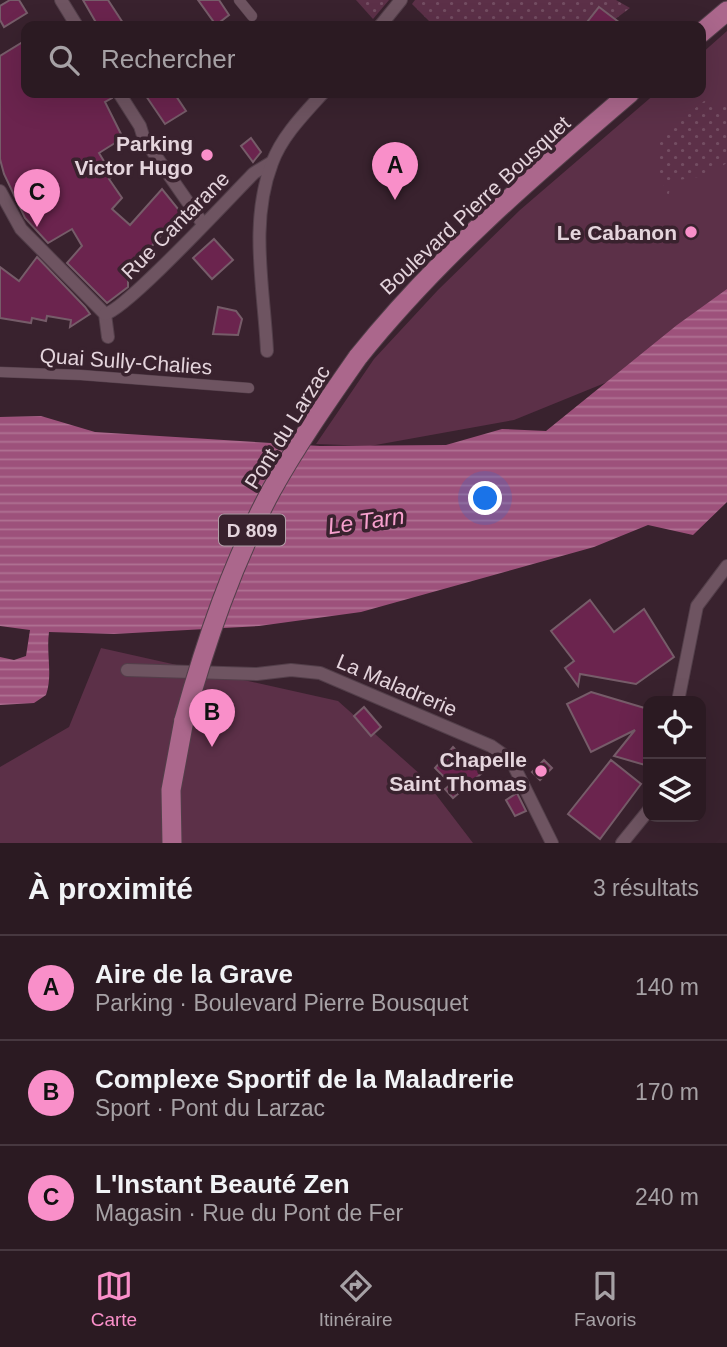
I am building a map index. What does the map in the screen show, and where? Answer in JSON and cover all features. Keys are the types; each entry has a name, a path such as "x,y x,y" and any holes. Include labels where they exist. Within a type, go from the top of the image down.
{"main road":[{"path":"706,29 727,11"},
{"name":"Boulevard Pierre Bousquet","path":"358,357 400,305 449,255 527,181 625,98"},
{"name":"Pont du Larzac","path":"172,843 171,790 184,720 219,607 246,542 299,446 358,357"}],"street":[{"path":"61,0 74,21"},
{"path":"239,0 252,16"},
{"path":"384,21 401,0"},
{"path":"122,98 140,126 144,139 203,224"},
{"name":"Rue Cantarane","path":"267,351 259,254 260,209 272,162 293,127 319,98"},
{"name":"Rue Cantarane","path":"105,314 115,311 138,291 254,173 272,162"},
{"path":"0,191 21,229 105,314 108,337"},
{"name":"Quai Sully-Chalies","path":"0,372 81,375 249,388"},
{"path":"679,696 697,606 727,566"},
{"name":"La Maladrerie","path":"127,670 257,674 291,670 320,673 491,746 505,756 510,760 552,843"},
{"path":"622,843 643,817"}],"shaded area":[{"path":"356,0 389,0 373,19"},
{"path":"415,0 616,0 630,8 613,21 429,21 412,4"},
{"path":"727,31 727,301 627,374 514,420 370,446 316,444 374,359 438,290 520,210 650,98 706,98 706,50"},
{"path":"704,101 727,106 727,163 705,176 672,181 668,197 658,162 661,140"},
{"path":"101,648 338,701 421,775 473,843 0,843 0,767 69,727"}],"water":[{"name":"Le Tarn","path":"727,289 727,502 693,535 648,525 594,547 361,612 259,626 114,634 49,632 49,680 46,695 34,703 0,705 0,657 14,660 26,656 30,630 0,626 0,417 41,416 95,432 320,446 446,445 502,429 546,431 677,325"}],"building":[{"path":"10,0 19,0 27,13 4,27 0,20 0,6"},
{"path":"83,0 108,0 122,21 95,21"},
{"path":"198,0 219,0 229,15 221,21 213,21"},
{"path":"599,7 617,21 588,21"},
{"path":"21,43 21,98 112,98 105,102 123,138 99,153 113,176 109,179 122,198 112,209 130,225 162,189 187,220 175,234 168,227 146,253 152,258 135,260 136,268 128,269 128,287 107,303 67,263 82,246 72,229 48,243 25,218 4,174 0,159 0,56"},
{"path":"147,98 177,98 186,111 165,124"},
{"path":"251,138 261,152 253,162 241,146"},
{"path":"214,239 233,260 212,279 193,258"},
{"path":"37,257 90,314 70,327 71,320 47,316 46,321 32,318 31,323 0,318 0,267 19,281"},
{"path":"218,307 236,311 242,319 238,335 213,334"},
{"path":"590,600 614,632 644,609 674,657 636,684 580,674 578,686 565,668 574,661 551,631"},
{"path":"591,692 643,708 643,764 614,756 635,730 591,752 567,704"},
{"path":"364,707 381,727 371,736 354,716"},
{"path":"453,747 467,762 472,759 482,773 453,798 445,789 451,784 435,768"},
{"name":"Chapelle Saint Thomas","path":"544,760 552,768 540,780 532,772"},
{"path":"611,760 641,784 600,839 568,814"},
{"path":"517,793 526,811 515,816 506,800"}],"place":[{"name":"Parking Victor Hugo","path":"207,155"},
{"name":"Aire de la Grave","path":"395,200"},
{"name":"L'Instant Beauté Zen","path":"37,227"},
{"name":"Le Cabanon","path":"691,232"},
{"name":"Complexe Sportif de la Maladrerie","path":"212,747"},
{"name":"Chapelle Saint Thomas","path":"541,771"}]}
